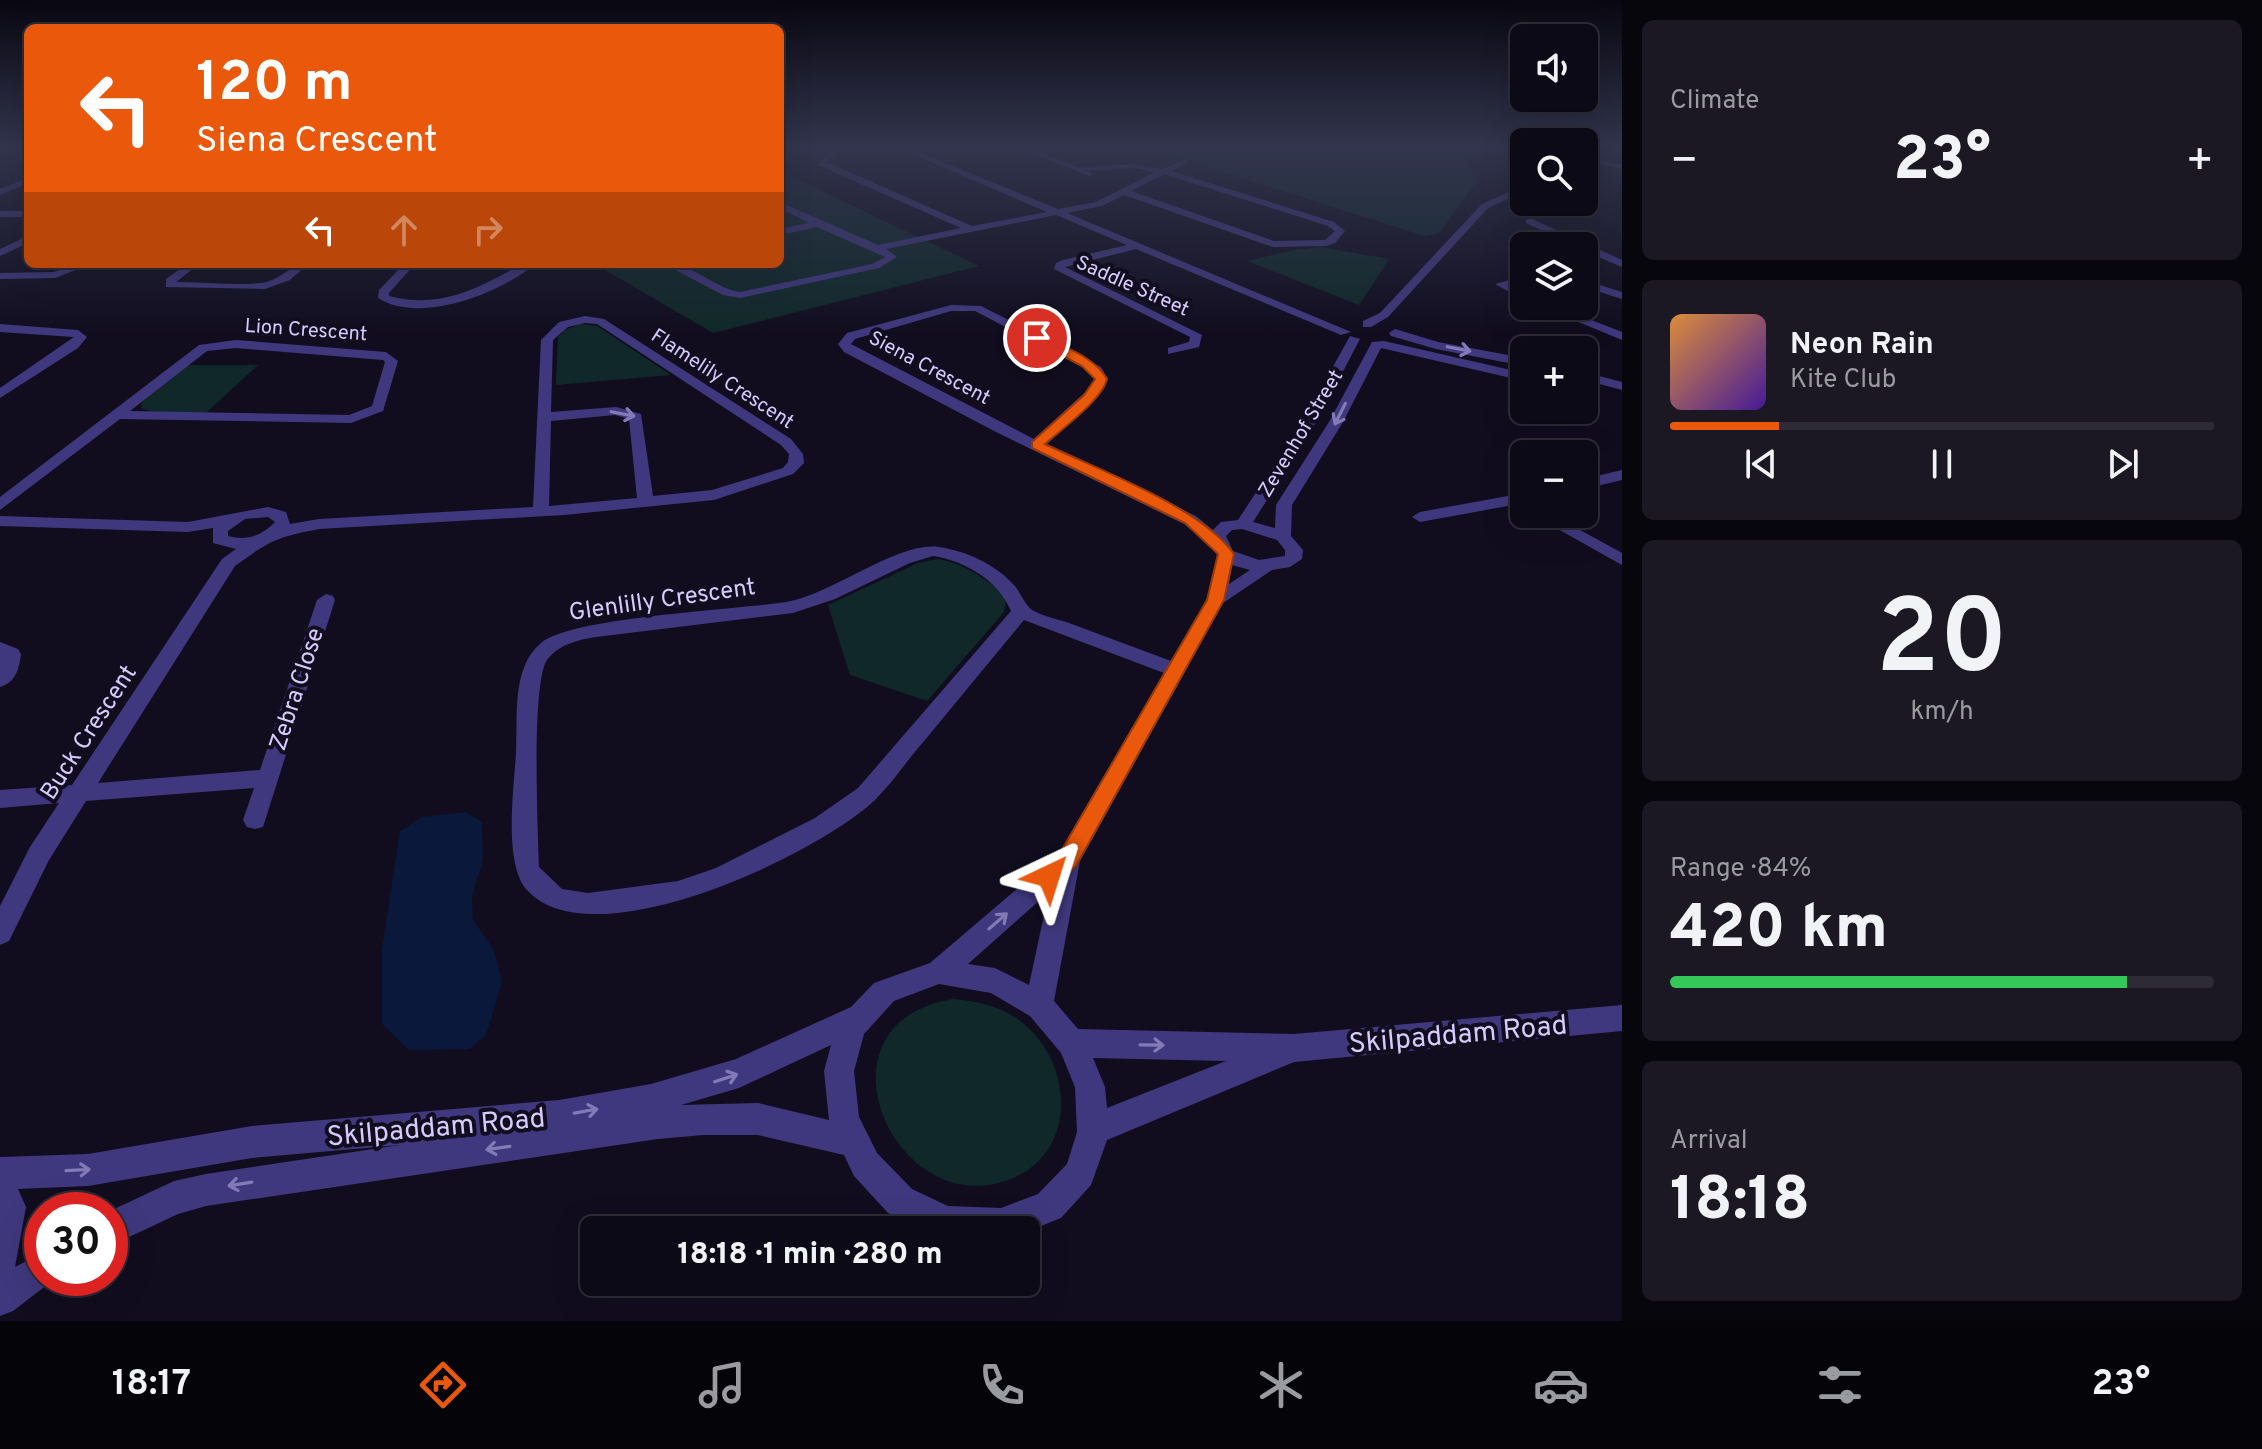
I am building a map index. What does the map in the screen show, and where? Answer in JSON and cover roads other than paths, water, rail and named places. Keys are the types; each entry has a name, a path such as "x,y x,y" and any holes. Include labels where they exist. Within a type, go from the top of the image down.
{"street":[{"path":"680,268 727,293 740,295 875,266 892,257 789,210"},
{"path":"926,210 970,229"},
{"path":"1048,210 1380,345 1510,374"},
{"path":"877,248 1072,210"},
{"path":"1175,210 1273,244 1326,243 1340,231 1331,224 1288,210"},
{"path":"1350,332 1384,315 1482,210"},
{"path":"0,214 24,214"},
{"path":"1529,221 1552,232"},
{"path":"784,231 818,224"},
{"path":"0,253 24,241"},
{"name":"Saddle Street","path":"1140,245 1067,262 1059,269 1196,335 1195,344 1172,351"},
{"path":"1598,253 1622,264"},
{"path":"0,276 55,275 75,268"},
{"path":"188,268 170,281 170,285 265,286 286,278 298,268"},
{"path":"406,268 383,292 384,298 440,304 455,302 522,268"},
{"path":"1510,282 1500,284 1510,289"},
{"path":"1598,288 1622,296"},
{"name":"Siena Crescent","path":"1037,445 1099,386 1101,379 1096,370 977,308 951,308 846,340 844,344 848,349 1037,445 1190,520 1221,548"},
{"path":"1384,315 1393,331"},
{"name":"Flamelily Crescent","path":"589,319 600,321 786,442 796,454 796,463 788,471 733,492 645,501 541,510 547,340 563,324 589,319"},
{"path":"1581,320 1622,336"},
{"path":"1367,324 1436,345 1510,359"},
{"path":"0,328 78,334 81,337 74,345 0,394"},
{"name":"Zevenhof Street","path":"1283,536 1284,505 1336,422 1363,365 1380,345 1398,340 1393,331"},
{"name":"Zevenhof Street","path":"1039,1004 1068,860 1216,600 1221,548 1217,535 1235,525 1311,419 1350,332"},
{"name":"Lion Crescent","path":"0,505 197,351 210,346 236,344 386,356 392,361 378,408 351,419 116,415"},
{"path":"1363,365 1389,358 1449,361"},
{"path":"1598,380 1622,386"},
{"path":"1598,393 1622,399"},
{"path":"545,417 616,411 636,417 645,501"},
{"path":"1598,481 1622,475"},
{"path":"1420,517 1510,503"},
{"path":"0,521 188,527 268,512 272,530 319,524 541,510"},
{"path":"188,527 223,546 233,519"},
{"name":"Siena Crescent","path":"1190,520 1235,525"},
{"name":"Zevenhof Street","path":"1216,600 1266,567 1282,565 1293,559 1294,550 1283,536 1235,525"},
{"path":"1564,528 1622,560"},
{"name":"Buck Crescent","path":"0,933 39,854 80,793 223,546 272,530"},
{"path":"1221,548 1266,567"},
{"name":"Glenlilly Crescent","path":"932,551 953,554 995,579 1010,590 1021,612 866,794 823,825 725,875 663,894 588,904 556,899 534,881 527,868 525,809 530,677 535,660 543,649 558,640 596,631 793,607 828,595 904,559 932,551"},
{"name":"Zebra Close","path":"255,820 326,600"},
{"path":"1021,612 1175,670"},
{"path":"0,648 11,654 0,680"},
{"name":"Zebra Close","path":"0,799 267,778"},
{"name":"Zevenhof Street","path":"939,972 1068,860"},
{"path":"939,972 960,972 1001,982 1039,1004 1074,1043 1094,1099 1094,1129 1089,1152 1078,1174 1046,1208 1000,1226 973,1227 947,1222 899,1200 878,1183 849,1140 841,1118 837,1075 844,1045 857,1018 884,991 901,982 939,972"},
{"name":"Skilpaddam Road","path":"0,1173 88,1170 252,1142 559,1116 651,1099 739,1073 857,1018"},
{"name":"Skilpaddam Road","path":"1074,1043 1294,1048 1622,1018"},
{"name":"Skilpaddam Road","path":"1094,1129 1294,1048"},
{"name":"Skilpaddam Road","path":"128,1220 174,1198 229,1185 658,1123 758,1119 849,1140"},
{"path":"0,1186 9,1207 0,1262"},
{"path":"0,1298 24,1282"}],"water":[{"path":"465,812 482,822 483,859 472,897 473,920 494,950 502,982 486,1035 469,1049 409,1050 382,1024 382,949 400,831 422,817"}]}
